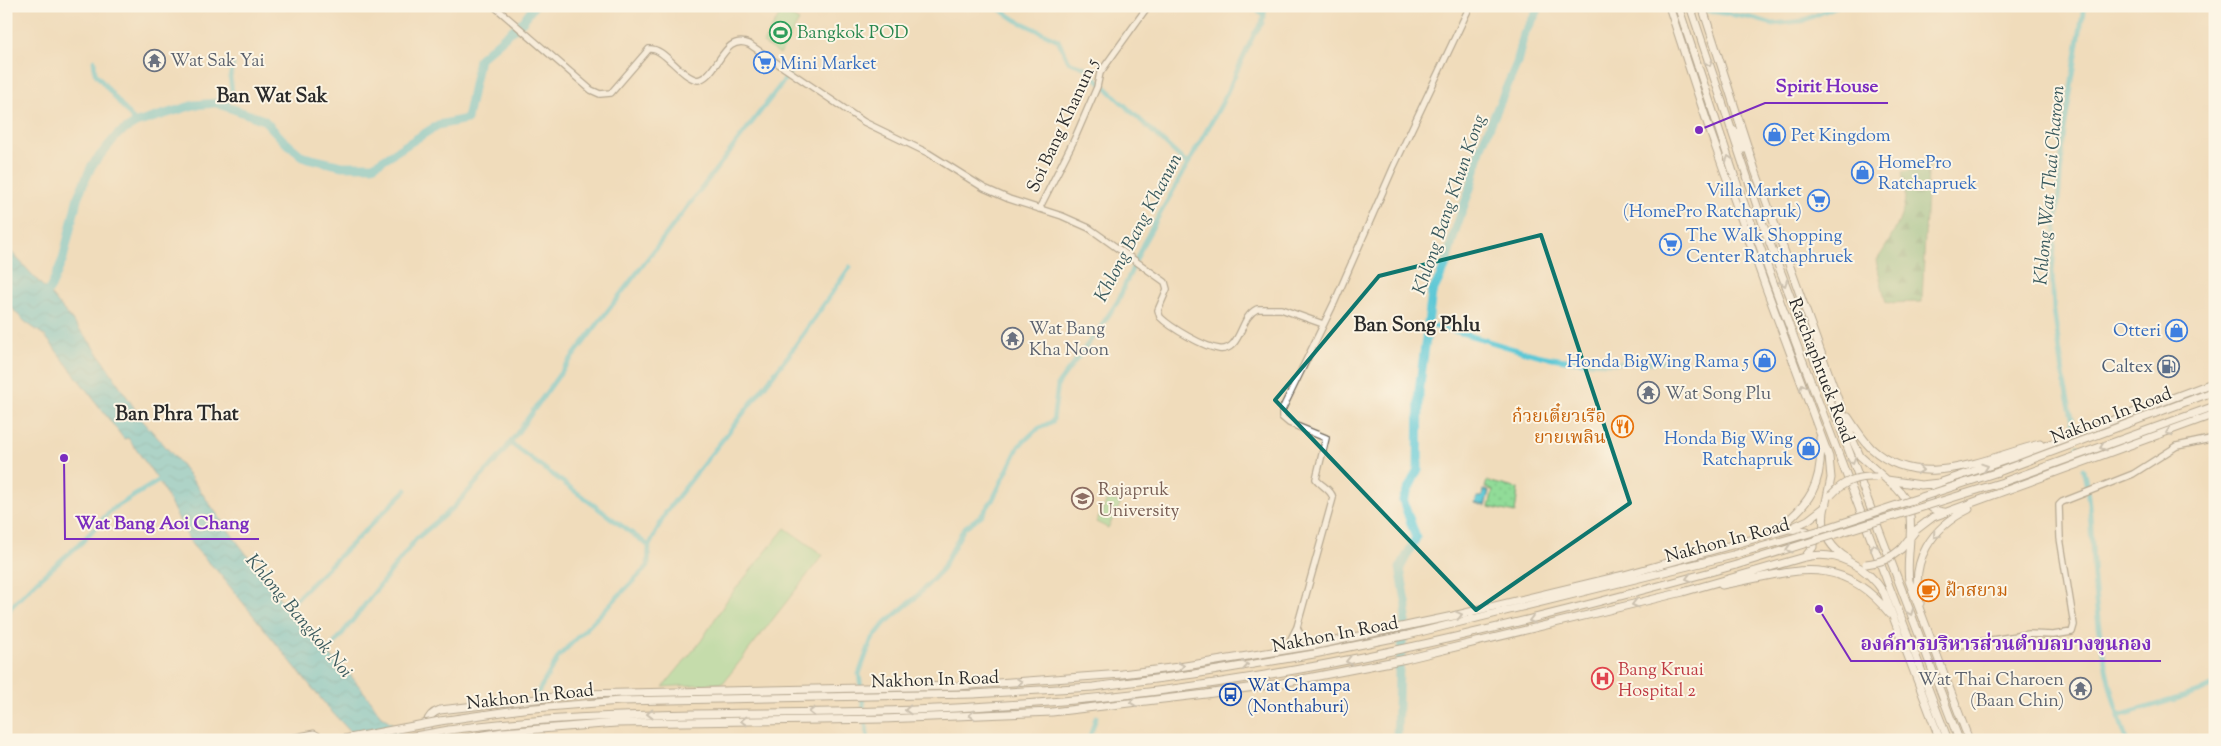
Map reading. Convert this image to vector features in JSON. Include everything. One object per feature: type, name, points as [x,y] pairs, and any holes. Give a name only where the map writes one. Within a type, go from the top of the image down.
[{"type":"main road","points":[[1669,6],[1741,217],[1831,466],[1823,520],[1829,542],[1878,584],[1894,619],[1940,740]]},
{"type":"main road","name":"Ratchaphruek Road","points":[[1678,6],[1736,181],[1781,304],[1948,740]]},
{"type":"main road","name":"Ratchaphruek Road","points":[[1690,6],[1730,129],[1809,351],[1959,740]]},
{"type":"main road","points":[[1702,6],[1755,170],[1800,298],[1860,456],[1904,495],[1909,506],[1912,517],[1907,563],[1909,581],[1969,739]]},
{"type":"main road","points":[[1730,129],[1738,135],[1751,166],[1755,170]]},
{"type":"main road","points":[[1736,181],[1741,217]]},
{"type":"main road","name":"Nakhon In Road","points":[[1887,480],[1921,485],[1939,483],[2215,382]]},
{"type":"main road","name":"Nakhon In Road","points":[[434,740],[428,732],[427,721],[432,713],[440,710],[580,694],[736,690],[972,694],[1093,687],[1277,660],[1397,638],[1576,596],[1824,529],[1998,472],[2201,397],[2215,390]]},
{"type":"main road","name":"Nakhon In Road","points":[[453,740],[503,732],[616,723],[863,719],[872,715],[1018,704],[1198,686],[1309,668],[1408,649],[1579,609],[1736,565],[2003,482],[2215,406]]},
{"type":"main road","points":[[1843,411],[1863,440],[1877,453],[1899,466],[1921,471],[1951,470],[2070,436]]},
{"type":"main road","name":"Nakhon In Road","points":[[1909,539],[1924,523],[1947,513],[2201,420],[2215,412]]},
{"type":"main road","points":[[1768,536],[1797,512],[1814,490],[1822,456],[1820,433]]},
{"type":"main road","points":[[1825,507],[1831,495],[1841,485],[1853,478],[1876,477],[1887,480]]},
{"type":"main road","points":[[1939,483],[1929,496],[1928,501],[1930,506],[1936,511],[1947,513]]},
{"type":"main road","points":[[1922,617],[1916,586],[1917,573],[1924,553],[1934,536],[1946,523],[1989,498]]},
{"type":"main road","name":"Nakhon In Road","points":[[867,693],[1122,674],[1316,645],[1400,628],[1624,575],[1768,536],[1808,520],[1825,507]]},
{"type":"main road","points":[[1789,529],[1807,531],[1813,539],[1814,547],[1805,557]]},
{"type":"main road","points":[[1853,562],[1866,564],[1880,563],[1892,557],[1909,539]]},
{"type":"main road","name":"Nakhon In Road","points":[[392,740],[449,730],[560,718],[673,714],[861,712],[872,715],[1052,712],[1199,695],[1282,683],[1406,659],[1683,592],[1805,557],[1820,555],[1853,562]]},
{"type":"main road","points":[[1683,592],[1790,571],[1826,571],[1842,576],[1867,590],[1894,619]]},
{"type":"main road","points":[[1576,596],[1624,575]]},
{"type":"main road","points":[[1093,687],[1117,678],[1122,674]]},
{"type":"main road","name":"Nakhon In Road","points":[[339,740],[440,721],[523,709],[620,702],[857,693]]},
{"type":"main road","points":[[1131,693],[1199,695]]},
{"type":"main road","points":[[523,709],[535,704],[574,698],[580,694]]},
{"type":"main road","points":[[503,732],[560,718]]},
{"type":"main road","points":[[286,740],[314,734],[324,740]]},
{"type":"street","points":[[494,6],[591,90],[604,95],[611,93],[647,50],[654,49],[688,77],[698,80],[707,76],[731,45],[744,42],[764,53],[864,122],[928,153],[984,188],[1062,216],[1089,228],[1167,285],[1158,310],[1160,317],[1181,331],[1216,348],[1224,350],[1232,346],[1250,314],[1257,309],[1282,309],[1324,324]]},
{"type":"street","name":"Soi Bang Khanun 5","points":[[1039,209],[1067,155],[1098,85],[1099,76],[1148,6]]},
{"type":"street","points":[[1281,651],[1290,641],[1297,627],[1333,498],[1330,492],[1321,486],[1316,479],[1326,438],[1289,423],[1282,418],[1282,410],[1324,324],[1394,166],[1470,6]]},
{"type":"street","points":[[1935,649],[2029,634],[2053,635],[2072,632],[2074,626],[2060,538],[2058,509],[2062,502],[2132,474],[2177,446],[2215,438]]},
{"type":"street","points":[[1297,627],[1302,639],[1316,645]]},
{"type":"highlighted area","points":[[1541,235],[1630,503],[1476,610],[1275,400],[1379,276]]},
{"type":"green space","name":"Bangkok POD","points":[[782,11],[799,21],[780,54],[763,43]]},
{"type":"green space","points":[[1931,165],[1928,171],[1922,302],[1886,303],[1876,261],[1890,239],[1902,212],[1905,196],[1902,172]]},
{"type":"green space","points":[[1487,481],[1518,489],[1515,513],[1489,507],[1493,490],[1485,488]]},
{"type":"green space","points":[[1109,497],[1121,503],[1108,528],[1096,522]]},
{"type":"green space","points":[[785,528],[823,555],[723,683],[663,687],[701,641],[729,597]]},
{"type":"water","points":[[6,246],[52,296],[94,347],[143,421],[181,464],[282,601],[321,647],[348,672],[380,715],[393,724],[407,740],[358,740],[330,710],[218,572],[192,545],[160,483],[128,438],[124,439],[45,336],[24,321],[6,302]]},
{"type":"water","points":[[1483,490],[1489,491],[1485,506],[1475,503],[1477,497],[1482,497]]},
{"type":"waterway","points":[[42,300],[51,287],[63,259],[78,196],[92,165],[118,134],[136,123],[194,105],[216,103],[264,120],[303,157],[342,166],[373,166],[438,125],[467,119],[479,59],[523,21],[534,6]]},
{"type":"waterway","points":[[995,6],[1016,20],[1058,40],[1069,62],[1084,67],[1187,164]]},
{"type":"waterway","points":[[1255,6],[1264,17]]},
{"type":"waterway","name":"Khlong Bang Khanun","points":[[868,740],[859,674],[871,641],[885,623],[915,598],[941,571],[964,528],[982,515],[993,499],[1019,446],[1036,430],[1053,421],[1058,384],[1118,301],[1143,244],[1221,105],[1254,34],[1262,23],[1266,6]]},
{"type":"waterway","name":"Khlong Bang Khun Kong","points":[[1397,740],[1399,669],[1407,607],[1400,568],[1416,538],[1403,500],[1418,469],[1419,391],[1432,293],[1445,267],[1471,186],[1481,147],[1517,63],[1524,34],[1539,6]]},
{"type":"waterway","points":[[1680,6],[1752,18],[1773,24],[1802,21],[1837,6]]},
{"type":"waterway","name":"Khlong Wat Thai Charoen","points":[[2074,426],[2065,387],[2054,311],[2052,272],[2064,131],[2084,6]]},
{"type":"waterway","points":[[94,60],[95,73],[136,123]]},
{"type":"waterway","points":[[226,106],[232,91],[230,77],[233,65]]},
{"type":"waterway","name":"Khlong Bangkok Noi","points":[[324,657],[416,539],[454,507],[502,454],[564,368],[789,74]]},
{"type":"waterway","points":[[538,692],[559,656],[648,566],[649,546],[666,512],[788,356],[850,267]]},
{"type":"waterway","points":[[1427,325],[1531,354],[1563,360],[1615,363],[1684,361]]},
{"type":"waterway","points":[[510,443],[649,546]]},
{"type":"waterway","name":"Khlong Wat Thai Charoen","points":[[2083,469],[2090,510],[2096,599],[2104,661],[2114,701],[2127,740]]},
{"type":"waterway","points":[[6,616],[11,607],[37,581],[82,542],[111,510],[163,478]]},
{"type":"waterway","name":"Khlong Bangkok Noi","points":[[284,611],[406,490]]},
{"type":"waterway","points":[[2118,716],[2199,692],[2215,684]]},
{"type":"waterway","points":[[1089,740],[1096,717]]},
{"type":"place","name":"Bangkok POD","points":[[781,32]]},
{"type":"place","name":"Wat Sak Yai","points":[[154,60]]},
{"type":"place","name":"Mini Market","points":[[764,63]]},
{"type":"place","name":"Spirit House","points":[[1699,130]]},
{"type":"place","name":"Pet Kingdom","points":[[1775,135]]},
{"type":"place","name":"HomePro Ratchapruek","points":[[1862,172]]},
{"type":"place","name":"Villa Market (HomePro Ratchapruk)","points":[[1818,200]]},
{"type":"place","name":"The Walk Shopping Center Ratchaphruek","points":[[1670,245]]},
{"type":"place","name":"Otteri","points":[[2177,330]]},
{"type":"place","name":"Wat Bang Kha Noon","points":[[1013,338]]},
{"type":"place","name":"Honda BigWing Rama 5","points":[[1765,361]]},
{"type":"place","name":"Caltex","points":[[2169,366]]},
{"type":"place","name":"Wat Song Plu","points":[[1649,393]]},
{"type":"place","name":"ก๋วยเตี๋ยวเรือ ยายเพลิน","points":[[1622,426]]},
{"type":"place","name":"Honda Big Wing Ratchapruk","points":[[1809,448]]},
{"type":"place","name":"Wat Bang Aoi Chang","points":[[64,458]]},
{"type":"place","name":"Rajapruk University","points":[[1082,499]]},
{"type":"place","name":"ฝ้าสยาม","points":[[1929,590]]},
{"type":"place","name":"องค์การบริหารส่วนตำบลบางขุนกอง","points":[[1819,609]]},
{"type":"place","name":"Bang Kruai Hospital 2","points":[[1602,679]]},
{"type":"place","name":"Wat Thai Charoen (Baan Chin)","points":[[2080,689]]},
{"type":"place","name":"Wat Champa (Nonthaburi)","points":[[1231,695]]},
{"type":"district","name":"Ban Wat Sak","points":[[272,95]]},
{"type":"district","name":"Ban Song Phlu","points":[[1417,324]]},
{"type":"district","name":"Ban Phra That","points":[[177,413]]}]
